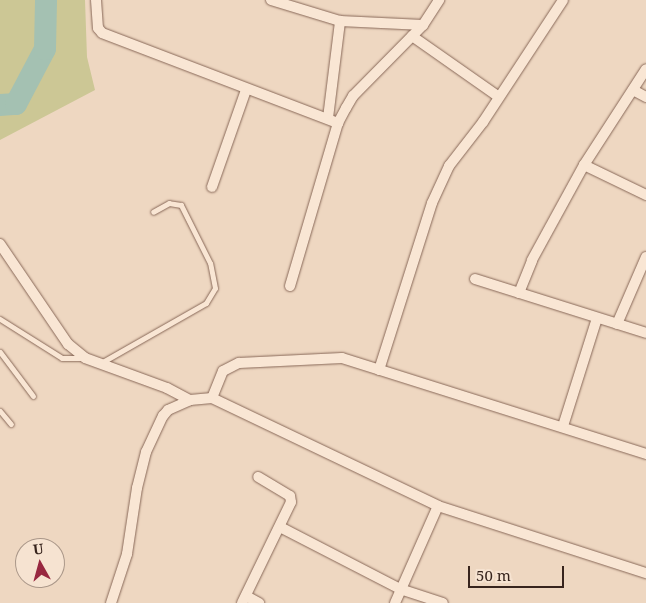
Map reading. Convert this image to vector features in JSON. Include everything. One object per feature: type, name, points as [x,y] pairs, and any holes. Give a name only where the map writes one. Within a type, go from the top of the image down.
[{"type":"street","points":[[96,0],[98,28],[102,33],[246,90],[338,123]]},
{"type":"street","points":[[271,0],[340,21],[423,25]]},
{"type":"street","points":[[290,286],[338,123],[353,96],[423,25],[438,0]]},
{"type":"street","points":[[379,370],[432,203],[449,166],[499,97],[563,0]]},
{"type":"street","points":[[328,118],[340,21]]},
{"type":"street","points":[[412,36],[499,97]]},
{"type":"street","points":[[519,293],[532,260],[584,165],[646,69]]},
{"type":"street","points":[[212,187],[246,90]]},
{"type":"street","points":[[633,90],[646,97]]},
{"type":"street","points":[[584,165],[646,195]]},
{"type":"street","points":[[0,244],[68,344],[85,358],[167,388],[190,400]]},
{"type":"street","points":[[617,324],[646,257]]},
{"type":"street","points":[[476,279],[646,333]]},
{"type":"street","points":[[563,426],[597,318]]},
{"type":"street","points":[[212,398],[223,371],[239,363],[342,358],[563,426],[646,454]]},
{"type":"street","points":[[112,603],[127,554],[137,488],[146,452],[168,410],[190,400],[212,398],[438,506],[646,573]]},
{"type":"street","points":[[258,477],[290,496],[280,527],[244,600],[259,603]]},
{"type":"street","points":[[395,603],[400,588],[438,506]]},
{"type":"street","points":[[280,527],[400,588],[443,603]]},
{"type":"lane","points":[[99,364],[206,304],[215,288],[210,263],[181,205],[169,203],[153,212]]},
{"type":"lane","points":[[0,319],[62,358],[85,358]]},
{"type":"lane","points":[[0,352],[33,396]]},
{"type":"lane","points":[[0,411],[11,424]]},
{"type":"shaded area","points":[[0,0],[85,0],[87,57],[95,90],[0,140]]},
{"type":"waterway","points":[[0,105],[16,104],[45,49],[46,0]]}]
